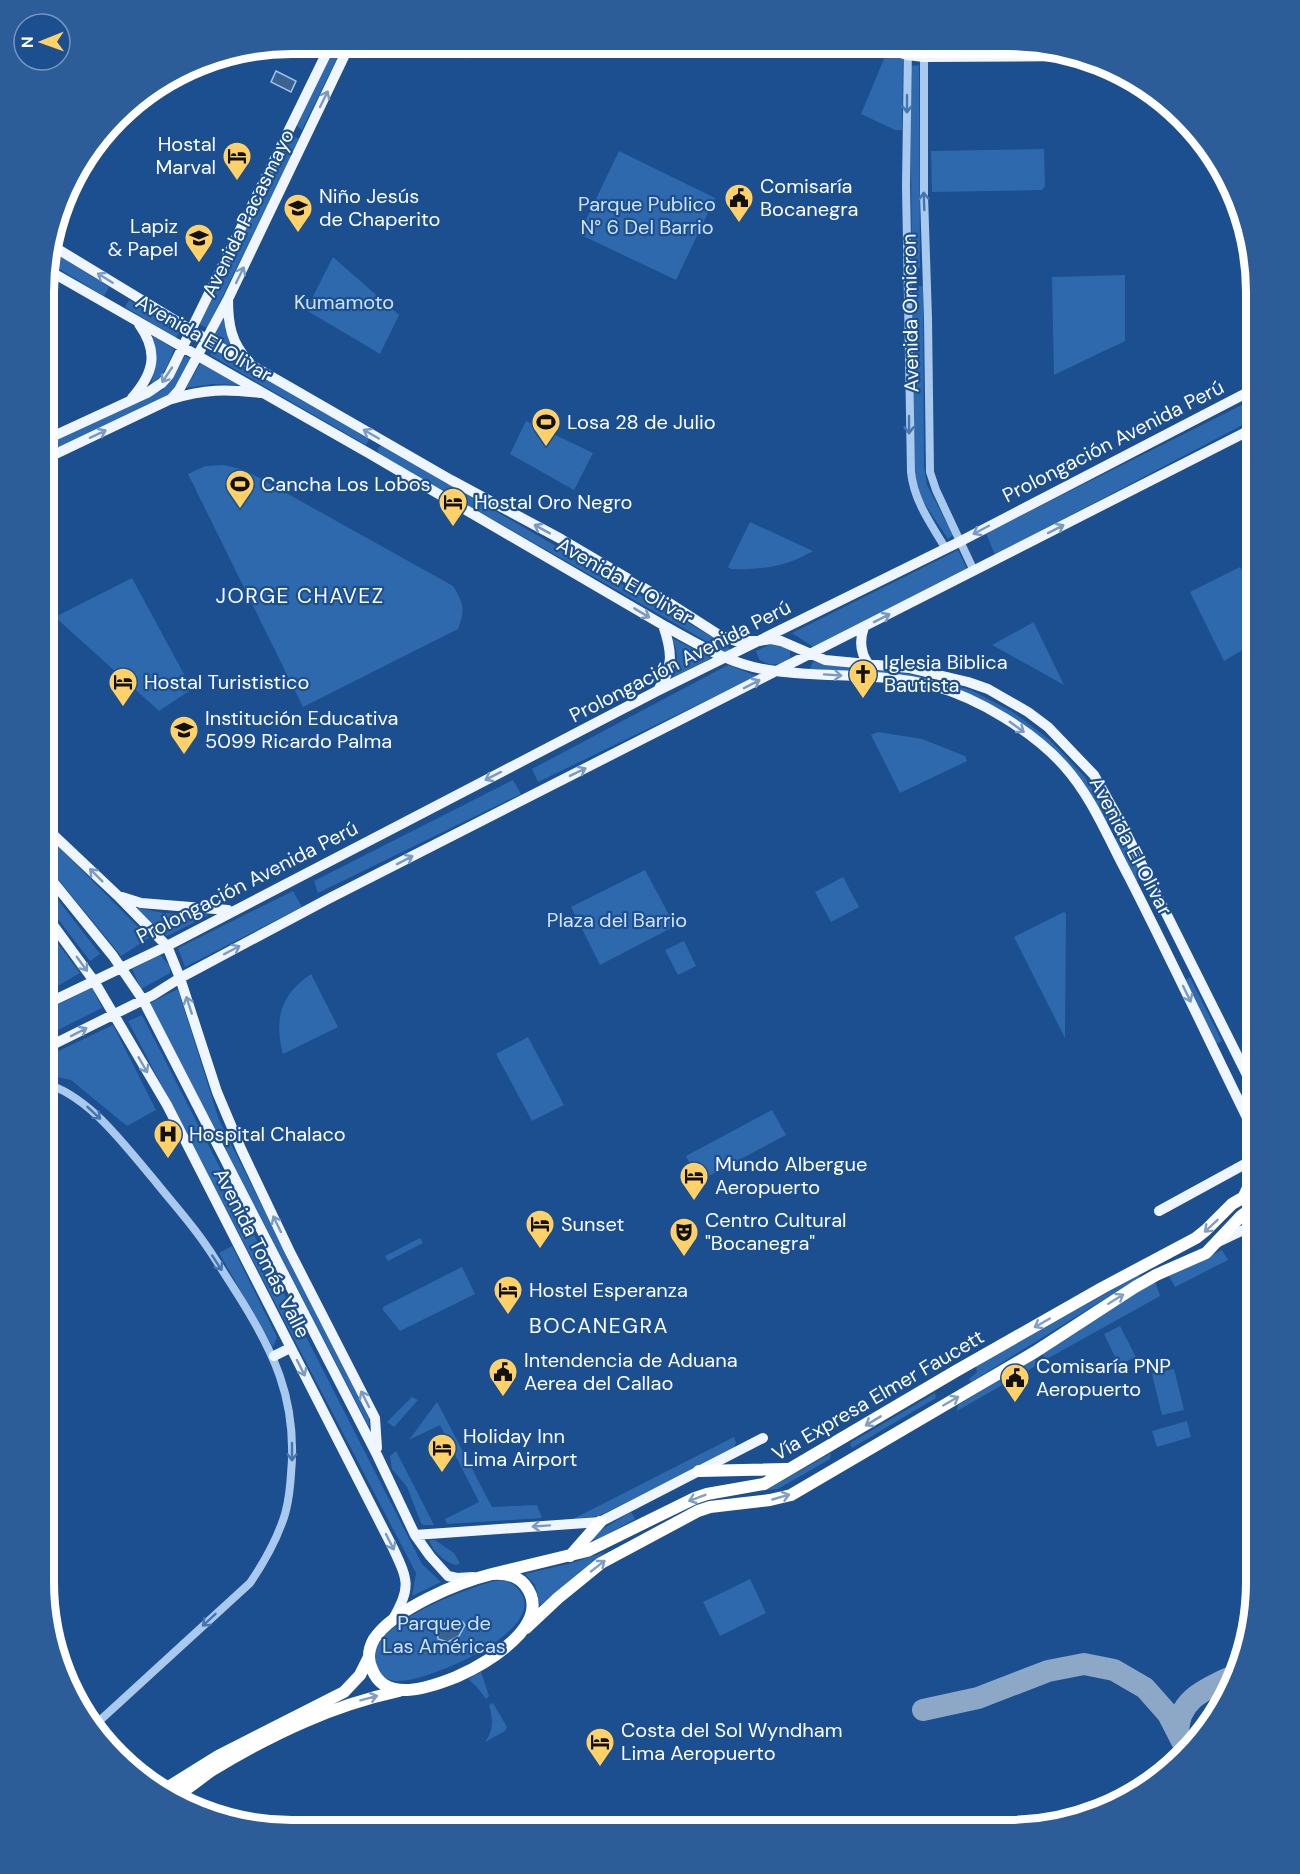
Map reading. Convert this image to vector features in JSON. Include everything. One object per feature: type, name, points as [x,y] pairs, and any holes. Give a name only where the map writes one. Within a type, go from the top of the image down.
[{"type":"highway","points":[[1244,1197],[1246,1193]]},
{"type":"highway","name":"Vía Expresa Elmer Faucett","points":[[170,1786],[218,1756],[344,1692],[360,1675],[374,1640],[392,1622],[420,1603],[487,1575],[570,1556],[603,1544],[695,1498],[764,1484],[1102,1288],[1196,1238],[1232,1204],[1244,1197]]},
{"type":"highway","name":"Vía Expresa Elmer Faucett","points":[[181,1792],[215,1768],[310,1718],[345,1705],[433,1685],[470,1671],[489,1659],[558,1598],[609,1558],[703,1509],[790,1495],[1035,1352],[1135,1287],[1206,1253],[1246,1212]]},
{"type":"highway","points":[[699,1471],[792,1468]]},
{"type":"highway","points":[[570,1556],[600,1522]]},
{"type":"highway","points":[[487,1575],[511,1575],[526,1586],[532,1598],[533,1610],[526,1628]]},
{"type":"highway","points":[[369,1657],[370,1665],[378,1680],[400,1691]]},
{"type":"main road","name":"Avenida Pacasmayo","points":[[54,436],[126,403],[162,382],[169,375],[326,54]]},
{"type":"main road","name":"Avenida Pacasmayo","points":[[54,455],[171,399],[185,381],[229,297],[345,54]]},
{"type":"main road","name":"Avenida El Olivar","points":[[58,249],[206,339],[451,480],[570,545],[719,635],[736,641],[771,639],[832,662],[909,668],[968,682],[1007,699],[1048,727],[1094,775],[1246,1072]]},
{"type":"main road","name":"Avenida El Olivar","points":[[55,274],[724,658],[769,670],[878,678],[933,686],[966,697],[1001,715],[1042,746],[1063,765],[1084,790],[1246,1116]]},
{"type":"main road","points":[[229,297],[228,321],[231,336],[245,357],[256,368]]},
{"type":"main road","points":[[126,403],[148,376],[152,356],[147,335],[135,319]]},
{"type":"main road","points":[[171,399],[204,390],[219,389],[264,394]]},
{"type":"main road","name":"Prolongación Avenida Perú","points":[[54,1000],[167,946],[232,910],[657,692],[946,549],[1246,393]]},
{"type":"main road","points":[[54,1045],[143,1000],[328,899],[769,670],[812,655],[1246,432]]},
{"type":"main road","points":[[657,692],[668,676],[670,662],[670,649],[663,625]]},
{"type":"main road","points":[[864,627],[860,643],[864,658],[869,665]]},
{"type":"main road","points":[[759,641],[753,648],[752,658],[769,670]]},
{"type":"main road","name":"Avenida Tomás Valle","points":[[54,836],[167,946],[180,978],[217,1092],[241,1149],[375,1418],[377,1455]]},
{"type":"main road","name":"Avenida Tomás Valle","points":[[54,883],[121,967],[143,1000],[416,1535],[430,1556],[448,1576],[457,1578],[487,1575]]},
{"type":"main road","points":[[1137,893],[1151,885]]},
{"type":"main road","points":[[117,895],[141,903],[208,910],[232,910]]},
{"type":"main road","points":[[1156,933],[1171,924]]},
{"type":"main road","name":"Avenida Tomás Valle","points":[[54,926],[94,981],[167,1105],[405,1573],[407,1586],[404,1600],[392,1622]]},
{"type":"main road","points":[[1175,970],[1190,962]]},
{"type":"main road","points":[[1216,1056],[1233,1047]]},
{"type":"main road","points":[[1159,1211],[1246,1163]]},
{"type":"main road","points":[[1218,1242],[1246,1229]]},
{"type":"main road","points":[[274,1356],[290,1348]]},
{"type":"main road","points":[[416,1535],[600,1522],[763,1438]]},
{"type":"street","name":"Avenida Omicron","points":[[908,54],[906,186],[912,487],[917,501],[946,549]]},
{"type":"street","name":"Avenida Omicron","points":[[924,54],[928,454],[930,472],[936,490],[975,571]]},
{"type":"street","name":"Avenida Tomás Valle","points":[[54,1086],[93,1111],[148,1173],[203,1241],[253,1318],[274,1356],[285,1388],[292,1428],[290,1491],[283,1521],[268,1556],[250,1583],[99,1721]]},
{"type":"green space","points":[[330,54],[339,54],[302,130],[296,125]]},
{"type":"green space","points":[[456,54],[469,54],[467,59]]},
{"type":"green space","points":[[886,54],[903,59],[902,130],[895,130],[861,114]]},
{"type":"green space","points":[[919,65],[920,268],[912,269],[910,66]]},
{"type":"green space","points":[[292,136],[300,139],[207,328],[199,324]]},
{"type":"green space","points":[[1044,149],[1045,186],[1042,190],[932,192],[931,151]]},
{"type":"green space","name":"Parque Publico N° 6 Del Barrio","points":[[619,151],[715,198],[676,280],[579,234]]},
{"type":"green space","points":[[57,254],[109,287],[104,296],[56,267]]},
{"type":"green space","name":"Kumamoto","points":[[333,257],[399,315],[380,354],[306,310]]},
{"type":"green space","points":[[1125,275],[1125,341],[1054,375],[1052,277]]},
{"type":"green space","points":[[911,286],[923,286],[924,466],[927,485],[953,535],[948,539],[921,498],[915,477]]},
{"type":"green space","points":[[129,300],[180,331],[176,338],[125,307]]},
{"type":"green space","points":[[224,314],[225,330],[234,351],[211,338]]},
{"type":"green space","points":[[153,336],[174,349],[166,369],[151,385],[156,361]]},
{"type":"green space","points":[[213,349],[370,438],[366,445],[210,355]]},
{"type":"green space","points":[[185,356],[192,359],[173,392],[165,399],[54,450],[54,441],[163,390]]},
{"type":"green space","points":[[201,362],[240,385],[212,384],[186,388]]},
{"type":"green space","points":[[1246,403],[1246,423],[995,555],[986,533]]},
{"type":"green space","points":[[526,421],[593,453],[574,490],[510,454]]},
{"type":"green space","points":[[380,446],[728,646],[730,650],[725,652],[382,456],[378,452]]},
{"type":"green space","points":[[224,465],[245,470],[453,586],[462,606],[462,617],[458,629],[303,707],[188,474],[205,466]]},
{"type":"green space","points":[[750,522],[813,551],[793,561],[773,566],[731,569],[728,567]]},
{"type":"green space","points":[[958,550],[967,569],[815,648],[792,633]]},
{"type":"green space","points":[[1240,567],[1246,578],[1246,648],[1224,661],[1190,592]]},
{"type":"green space","points":[[132,578],[192,689],[159,711],[55,617]]},
{"type":"green space","points":[[1034,623],[1064,685],[992,645]]},
{"type":"green space","points":[[672,638],[711,658],[673,677],[677,657]]},
{"type":"green space","points":[[771,644],[783,644],[790,649],[790,658],[774,665],[759,659],[756,651]]},
{"type":"green space","points":[[813,662],[910,674],[971,690],[1013,712],[1050,740],[1085,777],[1113,821],[1104,823],[1052,750],[969,695],[809,670]]},
{"type":"green space","points":[[728,665],[757,676],[538,782],[532,769]]},
{"type":"green space","points":[[878,732],[922,739],[965,756],[967,761],[900,793],[871,735]]},
{"type":"green space","points":[[513,780],[521,794],[318,893],[314,881]]},
{"type":"green space","points":[[1122,835],[1142,878],[1134,882],[1113,840]]},
{"type":"green space","points":[[54,842],[149,938],[121,956],[54,874]]},
{"type":"green space","name":"Plaza del Barrio","points":[[645,870],[675,926],[600,965],[571,907]]},
{"type":"green space","points":[[843,877],[859,907],[831,922],[815,892]]},
{"type":"green space","points":[[293,891],[302,907],[185,967],[178,948]]},
{"type":"green space","points":[[54,895],[100,954],[90,961],[54,914]]},
{"type":"green space","points":[[133,907],[163,913],[209,915],[167,936]]},
{"type":"green space","points":[[1066,913],[1065,1038],[1014,937]]},
{"type":"green space","points":[[54,938],[80,973],[54,988]]},
{"type":"green space","points":[[684,941],[696,966],[678,975],[665,950]]},
{"type":"green space","points":[[160,955],[170,966],[170,973],[141,989],[132,969]]},
{"type":"green space","points":[[311,974],[338,1027],[283,1054],[279,1030],[282,1009],[292,990]]},
{"type":"green space","points":[[1190,977],[1222,1041],[1216,1044],[1184,981]]},
{"type":"green space","points":[[92,987],[102,1008],[54,1032],[54,1007]]},
{"type":"green space","points":[[178,989],[219,1120],[369,1418],[369,1427],[150,1003]]},
{"type":"green space","points":[[142,1015],[422,1564],[441,1582],[412,1596],[416,1573],[128,1021]]},
{"type":"green space","points":[[113,1025],[156,1110],[127,1126],[71,1080],[54,1076],[54,1053]]},
{"type":"green space","points":[[528,1037],[564,1105],[532,1121],[496,1054]]},
{"type":"green space","points":[[1246,1092],[1246,1108],[1239,1095]]},
{"type":"green space","points":[[772,1110],[786,1135],[699,1181],[686,1156]]},
{"type":"green space","points":[[420,1238],[423,1243],[388,1261],[385,1256]]},
{"type":"green space","points":[[232,1246],[277,1337],[273,1347],[219,1253]]},
{"type":"green space","points":[[1222,1250],[1228,1260],[1175,1287],[1169,1276]]},
{"type":"green space","points":[[462,1267],[475,1294],[400,1331],[383,1310],[383,1307]]},
{"type":"green space","points":[[1139,1275],[1140,1277],[971,1382],[969,1379],[977,1372],[976,1366]]},
{"type":"green space","points":[[1155,1281],[1160,1296],[1045,1360],[1042,1354]]},
{"type":"green space","points":[[1120,1326],[1136,1357],[1119,1365],[1104,1334]]},
{"type":"green space","points":[[1034,1359],[1039,1364],[957,1411],[958,1405]]},
{"type":"green space","points":[[1174,1369],[1184,1410],[1162,1415],[1152,1374]]},
{"type":"green space","points":[[935,1393],[936,1398],[852,1448],[850,1443]]},
{"type":"green space","points":[[412,1397],[418,1400],[394,1427],[387,1422]]},
{"type":"green space","points":[[437,1402],[492,1507],[537,1505],[542,1518],[447,1524],[445,1519],[479,1502],[440,1425],[409,1440]]},
{"type":"green space","points":[[1187,1421],[1191,1437],[1157,1447],[1152,1431]]},
{"type":"green space","points":[[734,1437],[736,1443],[733,1449],[599,1516],[573,1519]]},
{"type":"green space","points":[[396,1451],[434,1525],[421,1523],[407,1487],[392,1469],[390,1456]]},
{"type":"green space","points":[[831,1453],[830,1459],[778,1489],[766,1490]]},
{"type":"green space","points":[[631,1512],[635,1519],[588,1542],[599,1531]]},
{"type":"green space","points":[[429,1540],[435,1540],[454,1553],[460,1563],[457,1565],[445,1560],[433,1548]]},
{"type":"green space","points":[[605,1552],[540,1605],[535,1585],[525,1574],[572,1563]]},
{"type":"green space","points":[[750,1579],[766,1613],[720,1636],[703,1602]]},
{"type":"green space","name":"Parque de Las Américas","points":[[495,1581],[505,1581],[514,1585],[519,1590],[525,1605],[518,1621],[503,1637],[457,1664],[432,1674],[411,1680],[396,1681],[380,1673],[374,1658],[380,1642],[394,1627],[438,1602]]},
{"type":"green space","points":[[481,1672],[489,1696],[486,1699],[468,1679]]},
{"type":"green space","points":[[493,1703],[507,1727],[505,1731],[485,1742],[492,1724],[489,1705]]},
{"type":"shaded area","points":[[276,71],[296,81],[291,92],[271,82]]},
{"type":"shaded area","points":[[458,1619],[465,1625],[459,1636],[448,1642],[438,1639],[437,1631],[441,1626]]},
{"type":"taxiway","points":[[923,1710],[978,1698],[1048,1671],[1084,1664],[1114,1670],[1145,1688],[1168,1714],[1183,1743]]},
{"type":"taxiway","points":[[1178,1733],[1179,1721],[1189,1702],[1206,1689],[1224,1680]]},
{"type":"place","name":"Hostal Marval","points":[[237,182]]},
{"type":"place","name":"Comisaría Bocanegra","points":[[739,224]]},
{"type":"place","name":"Niño Jesús de Chaperito","points":[[298,234]]},
{"type":"place","name":"Lapiz & Papel","points":[[199,264]]},
{"type":"place","name":"Losa 28 de Julio","points":[[546,448]]},
{"type":"place","name":"Cancha Los Lobos","points":[[240,510]]},
{"type":"place","name":"Hostal Oro Negro","points":[[453,528]]},
{"type":"place","name":"Iglesia Biblica Bautista","points":[[863,700]]},
{"type":"place","name":"Hostal Turististico","points":[[123,708]]},
{"type":"place","name":"Institución Educativa 5099 Ricardo Palma","points":[[184,756]]},
{"type":"place","name":"Hospital Chalaco","points":[[168,1160]]},
{"type":"place","name":"Mundo Albergue Aeropuerto","points":[[694,1202]]},
{"type":"place","name":"Sunset","points":[[540,1250]]},
{"type":"place","name":"Centro Cultural \"Bocanegra\"","points":[[684,1258]]},
{"type":"place","name":"Hostel Esperanza","points":[[508,1316]]},
{"type":"place","name":"Intendencia de Aduana Aerea del Callao","points":[[503,1398]]},
{"type":"place","name":"Comisaría PNP Aeropuerto","points":[[1015,1404]]},
{"type":"place","name":"Holiday Inn Lima Airport","points":[[442,1474]]},
{"type":"place","name":"Costa del Sol Wyndham Lima Aeropuerto","points":[[600,1768]]},
{"type":"district","name":"JORGE CHAVEZ","points":[[300,596]]},
{"type":"district","name":"BOCANEGRA","points":[[599,1326]]}]
